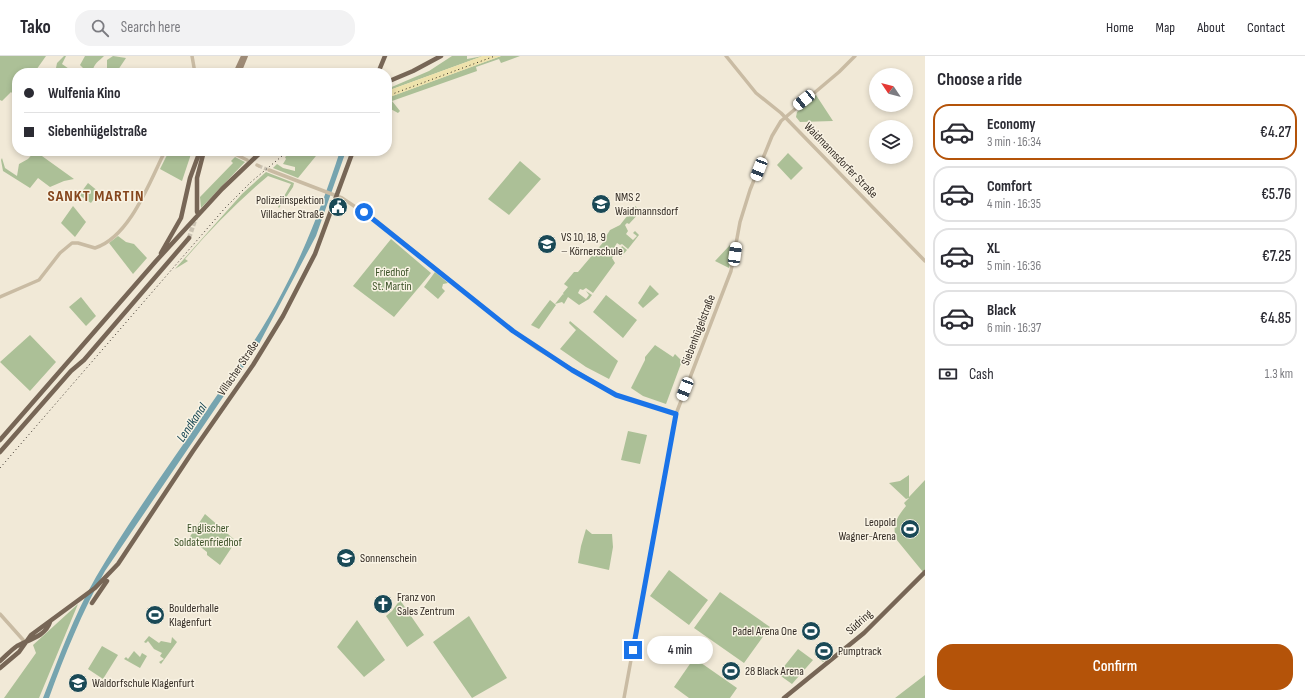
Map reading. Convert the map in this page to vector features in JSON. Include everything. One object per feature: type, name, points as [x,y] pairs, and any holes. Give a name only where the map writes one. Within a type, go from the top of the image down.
[{"type":"main road","points":[[237,68],[243,56]]},
{"type":"main road","points":[[241,68],[246,56]]},
{"type":"main road","points":[[380,68],[385,56]]},
{"type":"main road","points":[[392,80],[413,71],[441,56]]},
{"type":"main road","points":[[156,261],[180,218],[190,178],[198,156]]},
{"type":"main road","points":[[0,440],[156,261],[244,166],[256,156]]},
{"type":"main road","name":"Villacher Straße","points":[[0,661],[16,647],[34,639],[49,625],[50,622],[95,588],[112,573],[253,365],[284,316],[315,254],[351,156]]},
{"type":"main road","points":[[197,212],[197,187],[202,158]]},
{"type":"main road","points":[[0,452],[70,370],[84,360],[189,238]]},
{"type":"main road","name":"Südring","points":[[784,698],[864,633],[925,572]]},
{"type":"main road","points":[[95,588],[92,603],[112,573]]},
{"type":"main road","name":"Villacher Straße","points":[[0,668],[19,652],[25,642]]},
{"type":"street","points":[[192,56],[194,68]]},
{"type":"street","name":"Waidmannsdorfer Straße","points":[[726,56],[756,93],[785,117],[925,261]]},
{"type":"street","name":"Siebenhügelstraße","points":[[624,698],[676,414],[731,271],[741,219],[750,190],[772,136],[785,117],[839,72],[855,56]]},
{"type":"street","points":[[0,297],[39,280],[60,253],[72,243],[78,242],[92,248],[99,247],[108,241],[130,220],[162,156]]},
{"type":"street","points":[[238,156],[246,160]]},
{"type":"street","points":[[269,170],[336,195],[378,222],[513,331],[587,380],[616,395],[676,414]]},
{"type":"street","points":[[0,614],[25,642]]},
{"type":"green space","points":[[0,56],[46,56],[38,68],[12,68],[12,93],[11,92],[2,101],[0,100]]},
{"type":"green space","points":[[64,56],[66,56],[62,64],[68,68],[56,68],[57,63]]},
{"type":"green space","points":[[85,56],[104,56],[94,68],[83,68],[80,65]]},
{"type":"green space","points":[[113,56],[126,58],[119,68],[107,68],[107,60]]},
{"type":"green space","points":[[452,56],[467,56],[467,59],[483,56],[392,89],[392,87],[429,71]]},
{"type":"green space","points":[[501,56],[520,56],[501,63],[499,59],[476,67],[477,71],[392,101],[392,96]]},
{"type":"green space","points":[[816,95],[833,121],[800,122],[796,117],[797,112]]},
{"type":"green space","points":[[392,101],[400,111],[398,113],[392,110]]},
{"type":"green space","points":[[788,153],[803,168],[791,180],[777,165]]},
{"type":"green space","points":[[31,156],[42,156],[74,179],[64,181],[50,187],[38,178],[30,188],[3,171],[2,158],[5,168],[17,176],[19,164]]},
{"type":"green space","points":[[166,156],[190,156],[182,181],[160,169]]},
{"type":"green space","points":[[316,156],[298,178],[273,168],[277,164],[283,168],[295,171],[295,167],[283,164],[286,159],[285,157]]},
{"type":"green space","points":[[235,157],[245,162],[201,208],[200,197],[233,163],[231,161]]},
{"type":"green space","points":[[520,161],[541,179],[509,215],[488,199]]},
{"type":"green space","points":[[266,172],[294,183],[293,187],[279,208],[278,207],[291,184],[268,176],[235,205],[215,226],[185,259],[188,261],[175,269],[242,194]]},
{"type":"green space","points":[[88,183],[99,192],[91,203],[79,195]]},
{"type":"green space","points":[[73,206],[86,222],[75,237],[61,223]]},
{"type":"green space","points":[[635,206],[641,211],[629,224],[627,223],[625,225],[628,231],[626,234],[633,240],[637,236],[633,233],[635,231],[639,235],[628,249],[622,244],[620,245],[617,243],[614,248],[621,254],[624,251],[621,248],[622,246],[627,250],[621,257],[616,253],[612,258],[615,263],[593,293],[586,288],[583,290],[580,289],[578,293],[586,299],[589,295],[586,291],[592,295],[589,299],[579,305],[568,297],[564,304],[562,302],[555,304],[563,294],[564,295],[563,293],[568,287],[564,284],[574,272],[578,272],[606,239],[605,238],[610,230],[620,225]]},
{"type":"green space","points":[[118,236],[126,242],[134,244],[147,258],[133,274],[109,243]]},
{"type":"green space","name":"Friedhof St. Martin","points":[[391,239],[431,273],[394,317],[353,286]]},
{"type":"green space","points":[[730,245],[734,247],[729,268],[715,261]]},
{"type":"green space","points":[[435,272],[448,283],[443,284],[442,288],[445,291],[438,299],[424,287]]},
{"type":"green space","points":[[650,285],[659,294],[643,308],[638,303]]},
{"type":"green space","points":[[606,295],[637,320],[623,338],[593,312]]},
{"type":"green space","points":[[81,297],[96,316],[86,326],[69,307]]},
{"type":"green space","points":[[550,300],[556,305],[539,329],[531,325]]},
{"type":"green space","points":[[570,321],[618,361],[609,379],[586,367],[560,349],[576,330],[569,323]]},
{"type":"green space","points":[[30,335],[56,362],[30,391],[0,362]]},
{"type":"green space","points":[[655,345],[673,357],[675,354],[682,361],[666,404],[643,396],[631,388],[645,360],[645,357]]},
{"type":"green space","points":[[628,431],[647,435],[640,464],[621,460]]},
{"type":"green space","name":"Leopold Wagner-Arena","points":[[909,475],[909,497],[925,480],[925,569],[923,572],[896,539],[895,534],[896,521],[906,506],[904,503],[909,498],[906,499],[889,483],[900,481]]},
{"type":"green space","name":"Englischer Soldatenfriedhof","points":[[205,514],[236,541],[220,565],[207,555],[207,552],[189,538]]},
{"type":"green space","points":[[586,529],[592,534],[612,534],[613,547],[609,570],[578,563]]},
{"type":"green space","points":[[669,570],[708,600],[689,625],[650,596]]},
{"type":"green space","points":[[720,592],[770,627],[744,663],[694,628]]},
{"type":"green space","points":[[400,600],[424,635],[407,647],[386,616],[392,611]]},
{"type":"green space","points":[[78,604],[39,698],[4,698],[36,653],[33,645]]},
{"type":"green space","points":[[469,616],[507,678],[472,698],[433,642]]},
{"type":"green space","points":[[357,620],[385,660],[364,677],[337,647]]},
{"type":"green space","points":[[149,636],[159,643],[161,641],[171,643],[172,637],[177,642],[161,664],[159,662],[164,659],[160,656],[162,653],[154,649],[148,641],[146,643],[144,642]]},
{"type":"green space","name":"Pumptrack","points":[[822,642],[834,652],[823,662],[814,654]]},
{"type":"green space","points":[[102,646],[118,655],[103,679],[88,669]]},
{"type":"green space","points":[[798,649],[813,660],[792,684],[778,674]]},
{"type":"green space","points":[[134,651],[140,657],[142,653],[147,656],[140,668],[124,659],[126,657],[128,659]]},
{"type":"green space","points":[[694,658],[737,688],[730,698],[689,698],[674,687]]},
{"type":"green space","points":[[925,675],[925,698],[895,698]]},
{"type":"sand","points":[[483,56],[501,56],[392,96],[392,89]]},
{"type":"water","points":[[338,156],[344,156],[316,236],[259,344],[105,571],[74,633],[49,698],[43,698],[74,621],[88,591],[137,511],[266,322],[291,276],[321,206]]},
{"type":"tunnel","points":[[259,166],[269,170]]},
{"type":"tunnel","points":[[189,238],[196,217]]},
{"type":"railway","points":[[392,94],[495,56]]},
{"type":"railway","points":[[0,468],[225,208],[251,182],[282,156]]},
{"type":"place","name":"NMS 2 Waidmannsdorf","points":[[601,204]]},
{"type":"place","name":"Polizeiinspektion Villacher Straße","points":[[338,207]]},
{"type":"place","name":"VS 10, 18, 9 – Körnerschule","points":[[547,244]]},
{"type":"place","name":"Leopold Wagner-Arena","points":[[910,529]]},
{"type":"place","name":"Sonnenschein","points":[[346,558]]},
{"type":"place","name":"Franz von Sales Zentrum","points":[[383,604]]},
{"type":"place","name":"Boulderhalle Klagenfurt","points":[[155,615]]},
{"type":"place","name":"Padel Arena One","points":[[811,631]]},
{"type":"place","name":"Pumptrack","points":[[824,651]]},
{"type":"place","name":"28 Black Arena","points":[[731,671]]},
{"type":"place","name":"Waldorfschule Klagenfurt","points":[[78,683]]},
{"type":"district","name":"SANKT MARTIN","points":[[96,195]]},
{"type":"route","points":[[364,212],[513,331],[538,348],[593,383],[616,395],[676,414],[633,650]]},
{"type":"water label","name":"Lendkanal","points":[[191,422]]}]
